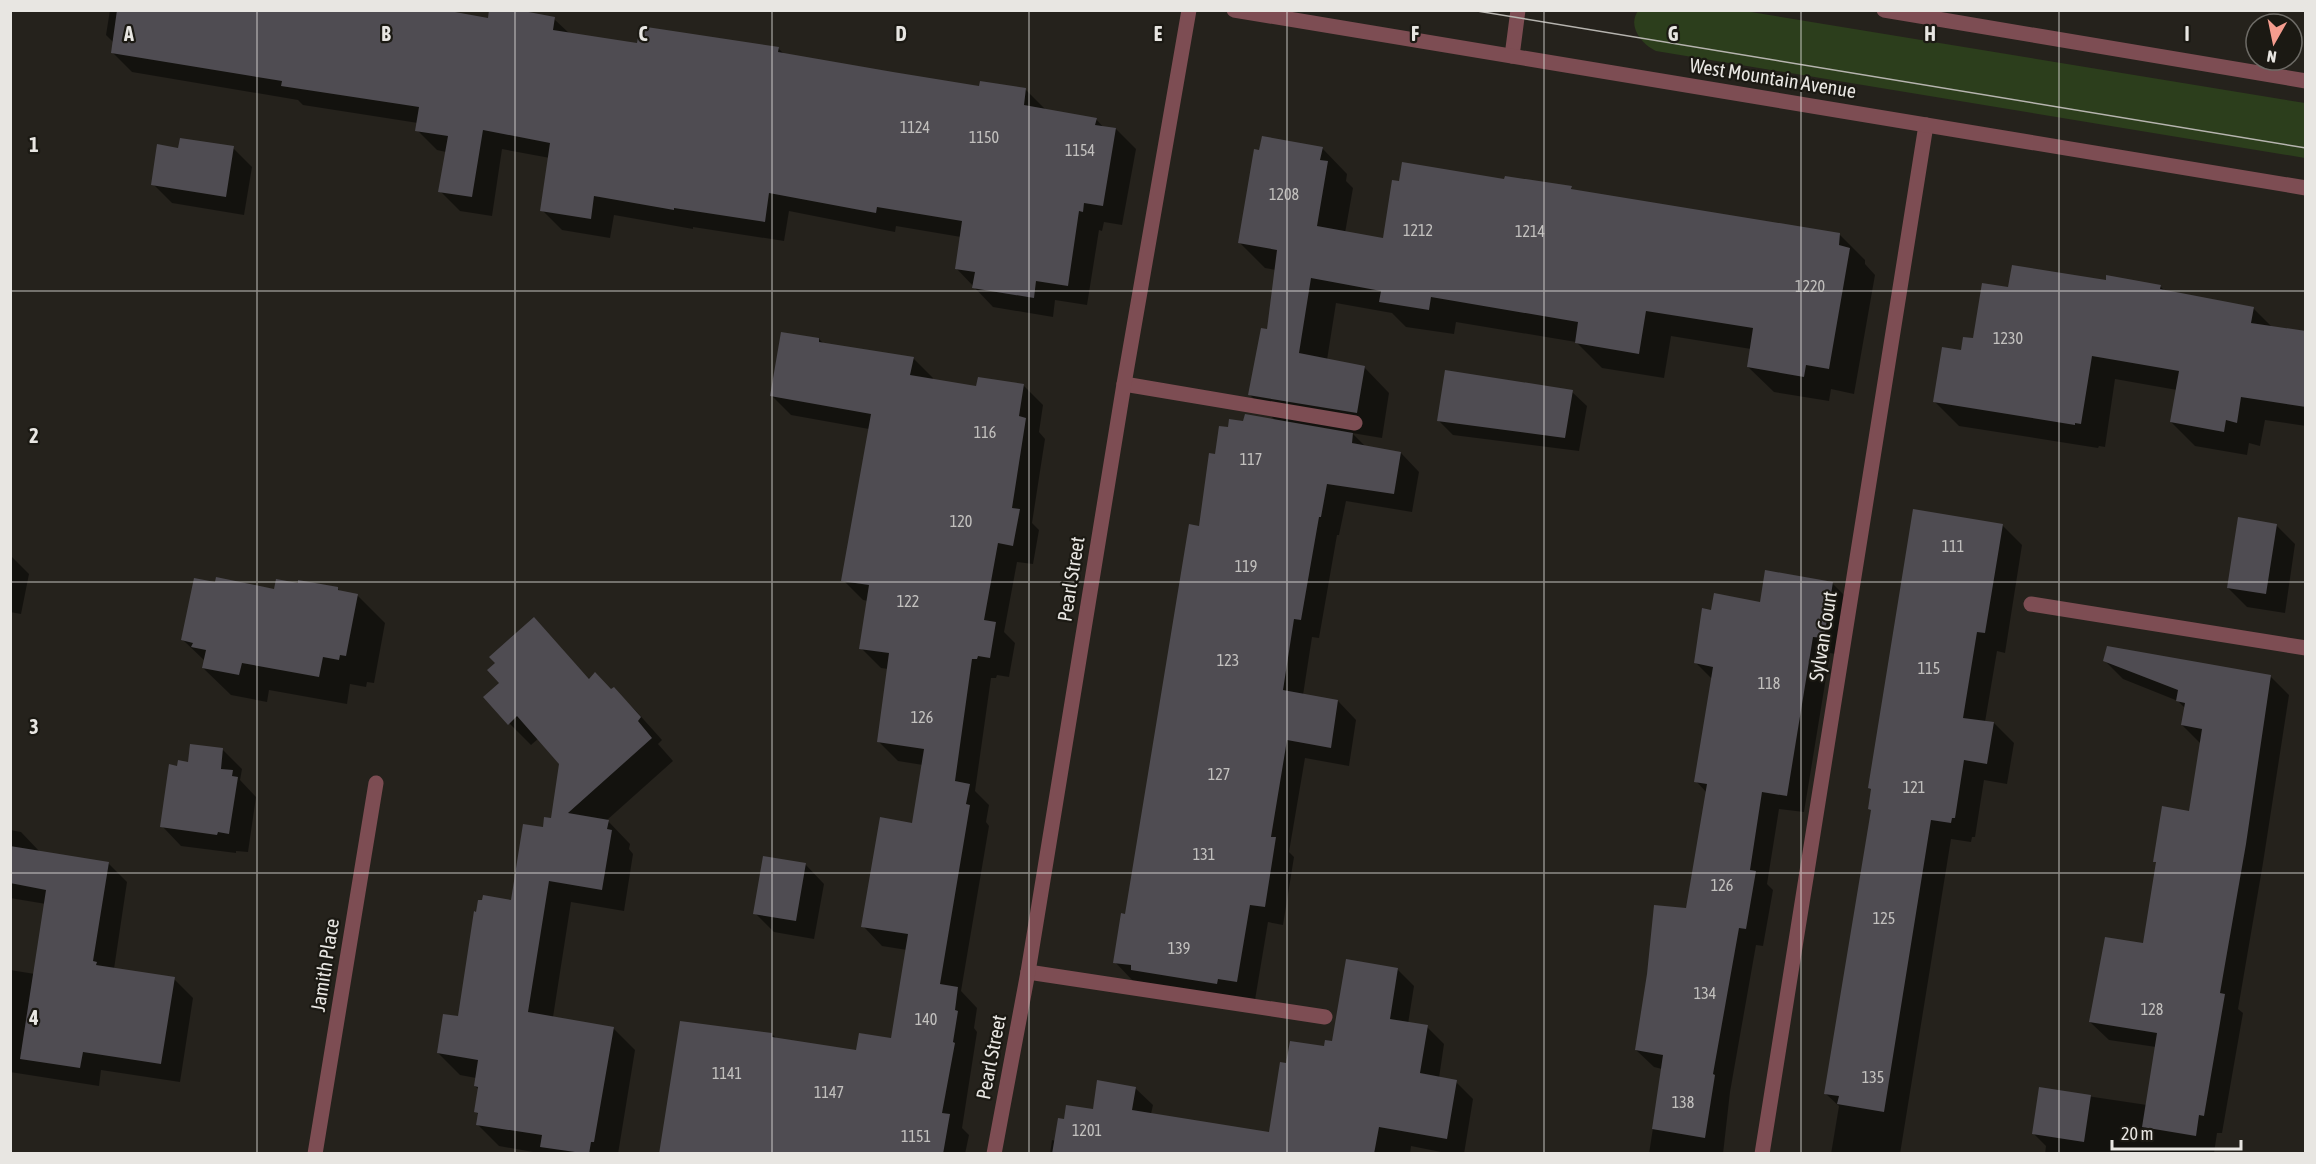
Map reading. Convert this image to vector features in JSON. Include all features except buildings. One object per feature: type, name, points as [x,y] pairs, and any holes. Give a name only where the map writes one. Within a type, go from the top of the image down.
[{"type":"street","name":"Pearl Street","points":[[994,1154],[1028,972],[1124,384],[1189,10]]},
{"type":"street","name":"West Mountain Avenue","points":[[1234,10],[2306,188]]},
{"type":"street","points":[[1512,56],[1518,10]]},
{"type":"street","points":[[1884,10],[2306,81]]},
{"type":"street","name":"Sylvan Court","points":[[1762,1154],[1926,125]]},
{"type":"street","points":[[1124,384],[1355,423]]},
{"type":"street","points":[[2031,604],[2306,648]]},
{"type":"street","name":"Jamith Place","points":[[315,1154],[376,783]]},
{"type":"street","points":[[1028,972],[1325,1017]]},
{"type":"green space","points":[[1638,11],[1745,11],[2305,103],[2305,158],[1656,51],[1641,40],[1635,29],[1635,17]]},
{"type":"tram line","points":[[1471,10],[2306,148]]}]
